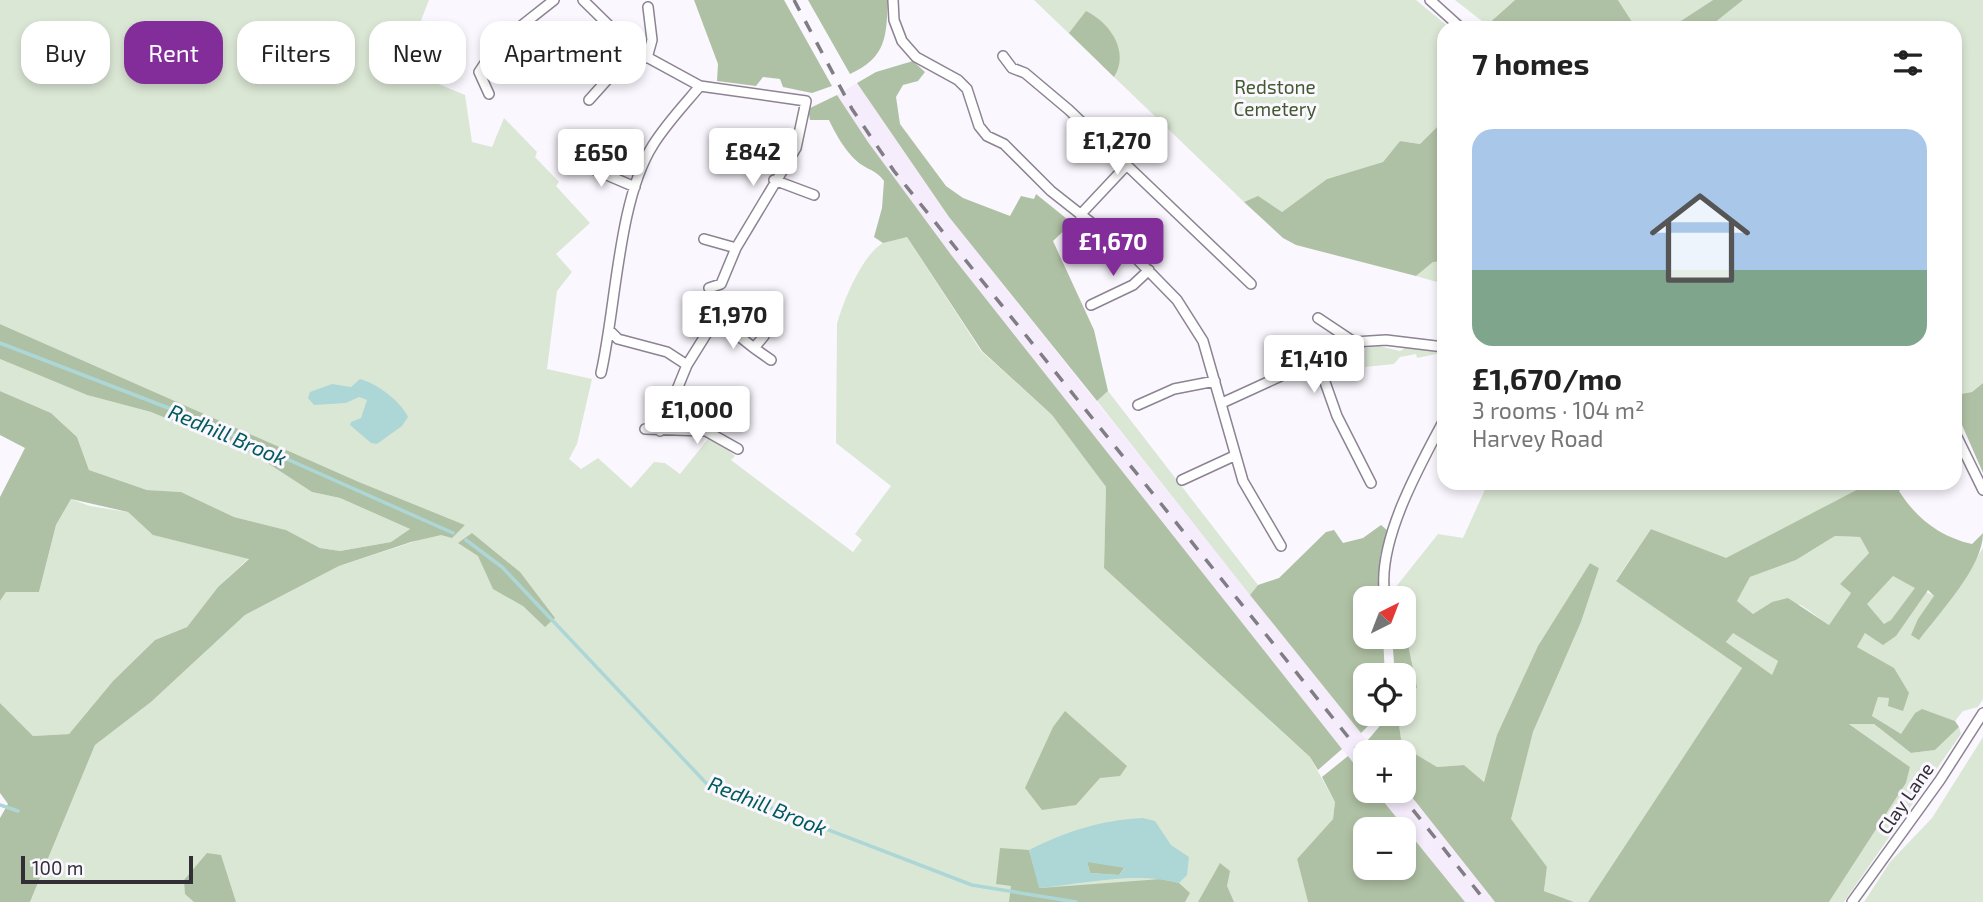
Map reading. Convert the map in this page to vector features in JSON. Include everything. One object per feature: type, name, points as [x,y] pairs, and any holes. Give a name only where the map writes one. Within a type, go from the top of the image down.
[{"type":"street","points":[[489,94],[479,72],[496,45],[554,0]]},
{"type":"street","points":[[583,0],[604,21]]},
{"type":"street","points":[[1430,0],[1453,21]]},
{"type":"street","points":[[893,3],[898,31],[916,57],[958,80],[972,97],[979,126],[987,136],[1018,156],[1051,191],[1149,270],[1177,300],[1203,341],[1242,481],[1281,546]]},
{"type":"street","points":[[648,7],[653,40],[647,58],[700,86],[806,101],[796,148],[736,248],[721,285],[709,288]]},
{"type":"street","points":[[1003,56],[1012,68],[1025,73],[1060,102],[1251,284]]},
{"type":"street","points":[[590,100],[604,84]]},
{"type":"street","points":[[601,373],[610,331],[616,275],[635,187],[652,146],[700,86]]},
{"type":"street","points":[[579,163],[635,187]]},
{"type":"street","points":[[1080,215],[1126,166]]},
{"type":"street","points":[[775,180],[814,195]]},
{"type":"street","points":[[704,239],[736,248]]},
{"type":"street","points":[[1091,305],[1133,285],[1149,270]]},
{"type":"street","points":[[1318,318],[1354,342],[1387,340],[1437,346]]},
{"type":"street","points":[[660,431],[687,365],[710,328],[720,327],[733,332],[771,360]]},
{"type":"street","points":[[610,331],[618,339],[667,352],[687,365]]},
{"type":"street","points":[[754,348],[764,336]]},
{"type":"street","points":[[1222,403],[1305,365],[1314,364],[1320,368],[1337,416],[1371,483]]},
{"type":"street","points":[[1138,405],[1174,389],[1215,381]]},
{"type":"street","points":[[645,429],[714,433],[738,449]]},
{"type":"street","points":[[1384,586],[1386,552],[1437,435]]},
{"type":"street","points":[[1962,447],[1983,490]]},
{"type":"street","points":[[1182,480],[1234,456]]},
{"type":"street","name":"Clay Lane","points":[[1852,902],[1940,780],[1983,713]]},
{"type":"shaded area","points":[[857,83],[949,217],[1366,740],[1353,740],[1353,763],[952,256],[837,95]]},
{"type":"shaded area","points":[[1416,802],[1495,902],[1465,902],[1416,842],[1416,817],[1396,817],[1385,803]]},
{"type":"green space","points":[[0,0],[429,0],[421,21],[369,21],[369,84],[438,84],[465,95],[472,142],[492,147],[504,118],[537,152],[535,157],[559,182],[556,186],[590,223],[556,254],[572,272],[557,291],[547,369],[592,379],[577,444],[569,459],[581,469],[598,458],[631,488],[654,462],[665,463],[680,474],[708,439],[715,439],[735,456],[731,460],[853,552],[862,540],[855,534],[891,486],[836,443],[837,324],[849,291],[869,256],[885,242],[907,237],[981,351],[1052,415],[1106,487],[1104,568],[1310,757],[1335,802],[1333,819],[1297,859],[1308,902],[30,902],[95,745],[151,702],[245,615],[339,566],[465,525],[359,482],[0,324]]},
{"type":"green space","points":[[694,0],[784,0],[832,86],[812,93],[783,87],[780,79],[763,77],[756,86],[717,81],[718,64]]},
{"type":"green space","points":[[808,0],[888,0],[885,35],[878,53],[850,74]]},
{"type":"green space","name":"Redstone Cemetery","points":[[1034,0],[1416,0],[1442,21],[1437,21],[1437,127],[1420,144],[1400,141],[1383,162],[1327,179],[1282,212],[1258,197],[1244,202]]},
{"type":"green space","points":[[1455,0],[1515,0],[1491,21],[1482,21]]},
{"type":"green space","points":[[1515,0],[1618,0],[1632,21],[1491,21]]},
{"type":"green space","points":[[1618,0],[1713,0],[1681,21],[1632,21]]},
{"type":"green space","points":[[1713,0],[1743,0],[1717,21],[1681,21]]},
{"type":"green space","points":[[1743,0],[1983,0],[1983,383],[1972,392],[1962,394],[1962,21],[1717,21]]},
{"type":"green space","points":[[1086,11],[1103,23],[1115,39],[1120,57],[1114,77],[1069,33]]},
{"type":"green space","points":[[913,61],[925,72],[918,81],[903,85],[896,97],[900,124],[946,186],[963,198],[1010,216],[1021,196],[1034,199],[1036,194],[1072,223],[1053,241],[1094,330],[1108,391],[1097,401],[949,217],[857,83],[876,72]]},
{"type":"green space","points":[[837,95],[952,256],[1342,749],[1318,770],[1310,757],[1104,568],[1106,487],[1052,415],[982,351],[907,237],[883,243],[874,237],[882,208],[884,181],[852,156],[829,120],[810,120],[808,109]]},
{"type":"green space","points":[[1437,127],[1437,262],[1416,276],[1296,245],[1283,238],[1244,202],[1258,196],[1282,212],[1327,179],[1383,162],[1400,141],[1420,144]]},
{"type":"green space","points":[[1437,262],[1437,282],[1416,276]]},
{"type":"green space","points":[[0,324],[359,482],[465,525],[452,538],[441,535],[411,542],[339,566],[245,615],[151,702],[95,745],[30,902],[0,902],[0,818],[8,804],[0,793],[0,703],[33,736],[69,734],[113,681],[155,640],[187,627],[218,587],[249,559],[153,535],[128,512],[71,499],[56,525],[39,592],[6,592],[0,601],[0,497],[25,448],[0,435],[0,391],[51,413],[77,437],[89,470],[147,490],[181,492],[234,517],[286,530],[320,548],[340,551],[391,542],[410,529],[340,498],[312,492],[255,455],[151,412],[87,395],[0,359]]},
{"type":"green space","points":[[1379,346],[1400,351],[1407,347],[1437,354],[1417,358],[1416,354],[1400,357],[1394,364],[1365,367],[1365,348]]},
{"type":"green space","points":[[0,359],[87,395],[151,412],[255,455],[312,492],[340,498],[410,529],[391,542],[340,551],[320,548],[286,530],[234,517],[181,492],[147,490],[89,470],[77,437],[51,413],[0,391]]},
{"type":"green space","points":[[1983,383],[1983,473],[1962,425],[1962,394],[1972,392]]},
{"type":"green space","points":[[1108,391],[1258,585],[1250,595],[1097,401]]},
{"type":"green space","points":[[1485,490],[1857,490],[1726,559],[1651,529],[1616,580],[1742,668],[1588,902],[1574,902],[1544,891],[1547,867],[1510,819],[1533,732],[1581,622],[1599,568],[1590,563],[1543,642],[1504,724],[1484,782],[1464,765],[1437,767],[1416,754],[1416,740],[1401,740],[1399,726],[1416,726],[1416,663],[1412,663],[1409,649],[1416,649],[1416,586],[1397,586],[1438,534],[1463,538]]},
{"type":"green space","points":[[1857,490],[1900,490],[1921,518],[1949,537],[1972,544],[1983,533],[1976,560],[1968,574],[1919,640],[1911,635],[1934,596],[1928,590],[1896,636],[1883,645],[1865,633],[1857,647],[1894,668],[1909,693],[1903,711],[1888,706],[1889,698],[1878,697],[1872,716],[1901,734],[1915,713],[1922,709],[1955,721],[1959,727],[1935,750],[1911,753],[1874,724],[1849,724],[1910,767],[1906,783],[1829,902],[1588,902],[1742,668],[1616,581],[1651,529],[1726,558]],"holes":[[[1835,536],[1860,537],[1869,553],[1840,584],[1851,593],[1829,625],[1788,598],[1772,602],[1753,614],[1737,601],[1750,577],[1796,560]],[[1893,576],[1915,588],[1891,620],[1884,624],[1867,604]],[[1733,633],[1778,661],[1772,675],[1726,642]]]},
{"type":"green space","points":[[71,499],[90,506],[128,512],[154,535],[249,558],[218,587],[187,627],[155,640],[113,681],[69,734],[33,736],[0,703],[0,601],[6,592],[39,592],[56,525]]},
{"type":"green space","points":[[1381,525],[1388,531],[1380,556],[1380,586],[1353,586],[1353,649],[1384,649],[1384,663],[1353,663],[1353,723],[1250,595],[1258,585],[1279,578],[1326,532],[1334,530],[1343,543],[1363,538]]},
{"type":"green space","points":[[472,533],[520,572],[555,618],[545,627],[523,606],[493,589],[478,556],[458,543]]},
{"type":"green space","points":[[1835,536],[1860,537],[1869,553],[1840,584],[1851,593],[1829,625],[1801,605],[1772,602],[1753,614],[1737,601],[1750,577],[1796,560]]},
{"type":"green space","points":[[1983,548],[1983,699],[1978,707],[1963,711],[1955,721],[1922,710],[1915,713],[1901,735],[1872,716],[1878,696],[1889,698],[1903,710],[1857,647],[1865,633],[1895,637],[1866,604],[1892,575],[1946,604]]},
{"type":"green space","points":[[1590,563],[1599,568],[1581,622],[1533,732],[1511,819],[1547,867],[1544,891],[1574,902],[1495,902],[1416,802],[1416,754],[1437,767],[1464,765],[1484,782],[1497,735],[1538,646]]},
{"type":"green space","points":[[1733,632],[1778,661],[1772,676],[1726,642]]},
{"type":"green space","points":[[1393,649],[1409,649],[1412,663],[1394,663]]},
{"type":"green space","points":[[1065,711],[1127,766],[1120,776],[1100,778],[1076,805],[1042,810],[1025,788],[1053,727]]},
{"type":"green space","points":[[1848,723],[1874,724],[1911,753],[1935,750],[1959,727],[1961,734],[1844,902],[1829,902],[1906,783],[1910,767]]},
{"type":"green space","points":[[1355,726],[1368,726],[1361,733]]},
{"type":"green space","points":[[1380,726],[1399,726],[1401,740],[1368,740]]},
{"type":"green space","points":[[1983,737],[1983,902],[1864,902],[1890,862],[1932,818]]},
{"type":"green space","points":[[1348,756],[1353,762],[1353,803],[1385,803],[1396,817],[1353,817],[1353,880],[1416,880],[1416,842],[1465,902],[1308,902],[1297,859],[1333,819],[1335,802],[1322,777]]},
{"type":"green space","points":[[1000,848],[1029,850],[1040,888],[1161,879],[1179,883],[1190,893],[1185,902],[1009,902],[1011,886],[996,884]]},
{"type":"green space","points":[[207,853],[221,855],[236,902],[194,902],[185,894],[184,880]]},
{"type":"green space","points":[[1087,861],[1125,867],[1119,875],[1090,873]]},
{"type":"green space","points":[[1220,863],[1230,871],[1227,886],[1234,902],[1198,902]]},
{"type":"water","points":[[360,379],[387,393],[408,417],[402,426],[377,444],[371,443],[350,425],[361,418],[367,400],[359,397],[346,403],[314,405],[308,398],[310,392],[332,384],[351,387]]},
{"type":"water","points":[[1143,818],[1155,821],[1171,845],[1189,857],[1187,875],[1179,883],[1127,878],[1039,888],[1029,850],[1084,828]],"holes":[[[1087,862],[1125,868],[1119,875],[1090,873]]]},
{"type":"waterway","name":"Redhill Brook","points":[[0,343],[197,419],[453,533]]},
{"type":"waterway","name":"Redhill Brook","points":[[466,540],[502,567],[706,783],[972,885],[1076,902]]},
{"type":"waterway","points":[[0,805],[18,811]]},
{"type":"railway","points":[[794,0],[852,109],[894,171],[1353,743]]},
{"type":"railway","points":[[1408,803],[1486,902]]}]
